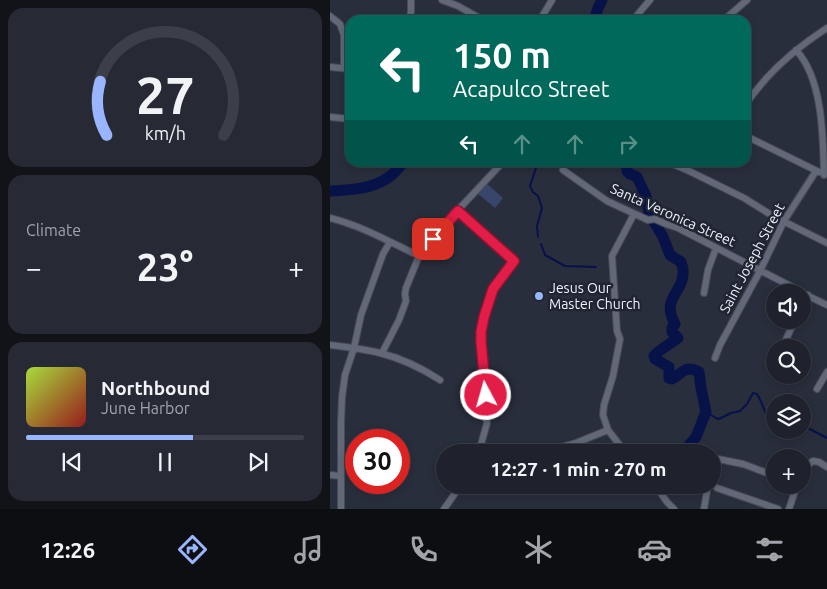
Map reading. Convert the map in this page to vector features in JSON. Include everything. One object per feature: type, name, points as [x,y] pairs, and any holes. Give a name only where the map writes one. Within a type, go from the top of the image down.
[{"type":"street","points":[[410,15],[411,0]]},
{"type":"street","points":[[442,0],[474,15]]},
{"type":"street","points":[[543,15],[552,0]]},
{"type":"street","points":[[637,15],[650,0]]},
{"type":"street","points":[[730,15],[747,0]]},
{"type":"street","points":[[330,16],[340,24],[344,35],[345,46]]},
{"type":"street","points":[[751,98],[778,66],[796,50],[827,28]]},
{"type":"street","points":[[796,50],[808,69],[818,99],[826,176]]},
{"type":"street","points":[[330,67],[345,69]]},
{"type":"street","points":[[330,117],[345,118]]},
{"type":"street","points":[[751,138],[826,176]]},
{"type":"street","points":[[382,353],[399,320],[406,301],[406,288],[419,256],[498,167]]},
{"type":"street","points":[[680,167],[744,198],[827,243]]},
{"type":"street","name":"Santa Veronica Street","points":[[563,170],[607,201],[634,214],[678,228],[785,284]]},
{"type":"street","name":"Saint Joseph Street","points":[[715,358],[784,221],[816,171]]},
{"type":"street","points":[[458,211],[514,261],[493,289],[481,332],[486,384],[487,423],[481,444]]},
{"type":"street","points":[[619,444],[608,430],[603,415],[620,339],[617,331],[612,256],[634,214]]},
{"type":"street","points":[[330,218],[363,229],[419,256]]},
{"type":"street","points":[[341,509],[342,396],[345,375],[354,348],[361,315],[378,266],[390,242]]},
{"type":"street","points":[[704,293],[709,266],[716,248]]},
{"type":"street","name":"Santa Veronica Street","points":[[811,297],[827,305]]},
{"type":"street","points":[[330,345],[382,353],[425,370],[440,380]]},
{"type":"street","points":[[817,389],[827,372]]},
{"type":"street","points":[[569,444],[608,430]]},
{"type":"street","points":[[721,460],[736,462],[766,473]]},
{"type":"street","points":[[811,462],[819,462],[827,467]]},
{"type":"street","points":[[330,475],[341,476]]},
{"type":"street","points":[[721,489],[778,509]]},
{"type":"street","points":[[444,509],[455,494]]},
{"type":"street","points":[[662,494],[674,509]]},
{"type":"street","points":[[704,509],[706,494]]},
{"type":"street","points":[[789,509],[793,494]]},
{"type":"shaded area","points":[[486,183],[503,198],[495,208],[477,193]]},
{"type":"waterway","points":[[596,15],[602,0]]},
{"type":"waterway","points":[[330,191],[376,184],[383,181],[399,167]]},
{"type":"waterway","points":[[536,167],[530,186],[538,196],[542,208],[537,226],[538,237]]},
{"type":"waterway","points":[[627,167],[627,171],[637,177],[646,196],[649,213],[663,237],[670,255],[681,262],[683,268],[683,278],[671,301],[670,307],[675,324],[672,332],[678,338],[654,356],[655,359],[669,367],[669,378],[672,379],[687,369],[699,372],[706,412],[696,437],[690,444]]},
{"type":"waterway","points":[[541,244],[545,255],[565,266],[596,267]]},
{"type":"waterway","points":[[706,412],[719,419],[740,411],[747,404],[753,393],[757,394],[766,414]]},
{"type":"waterway","points":[[811,430],[827,438]]},
{"type":"place","name":"Jesus Our Master Church","points":[[539,296]]},
{"type":"route","points":[[433,239],[458,211],[514,261],[493,289],[484,317],[481,342],[486,395]]}]
